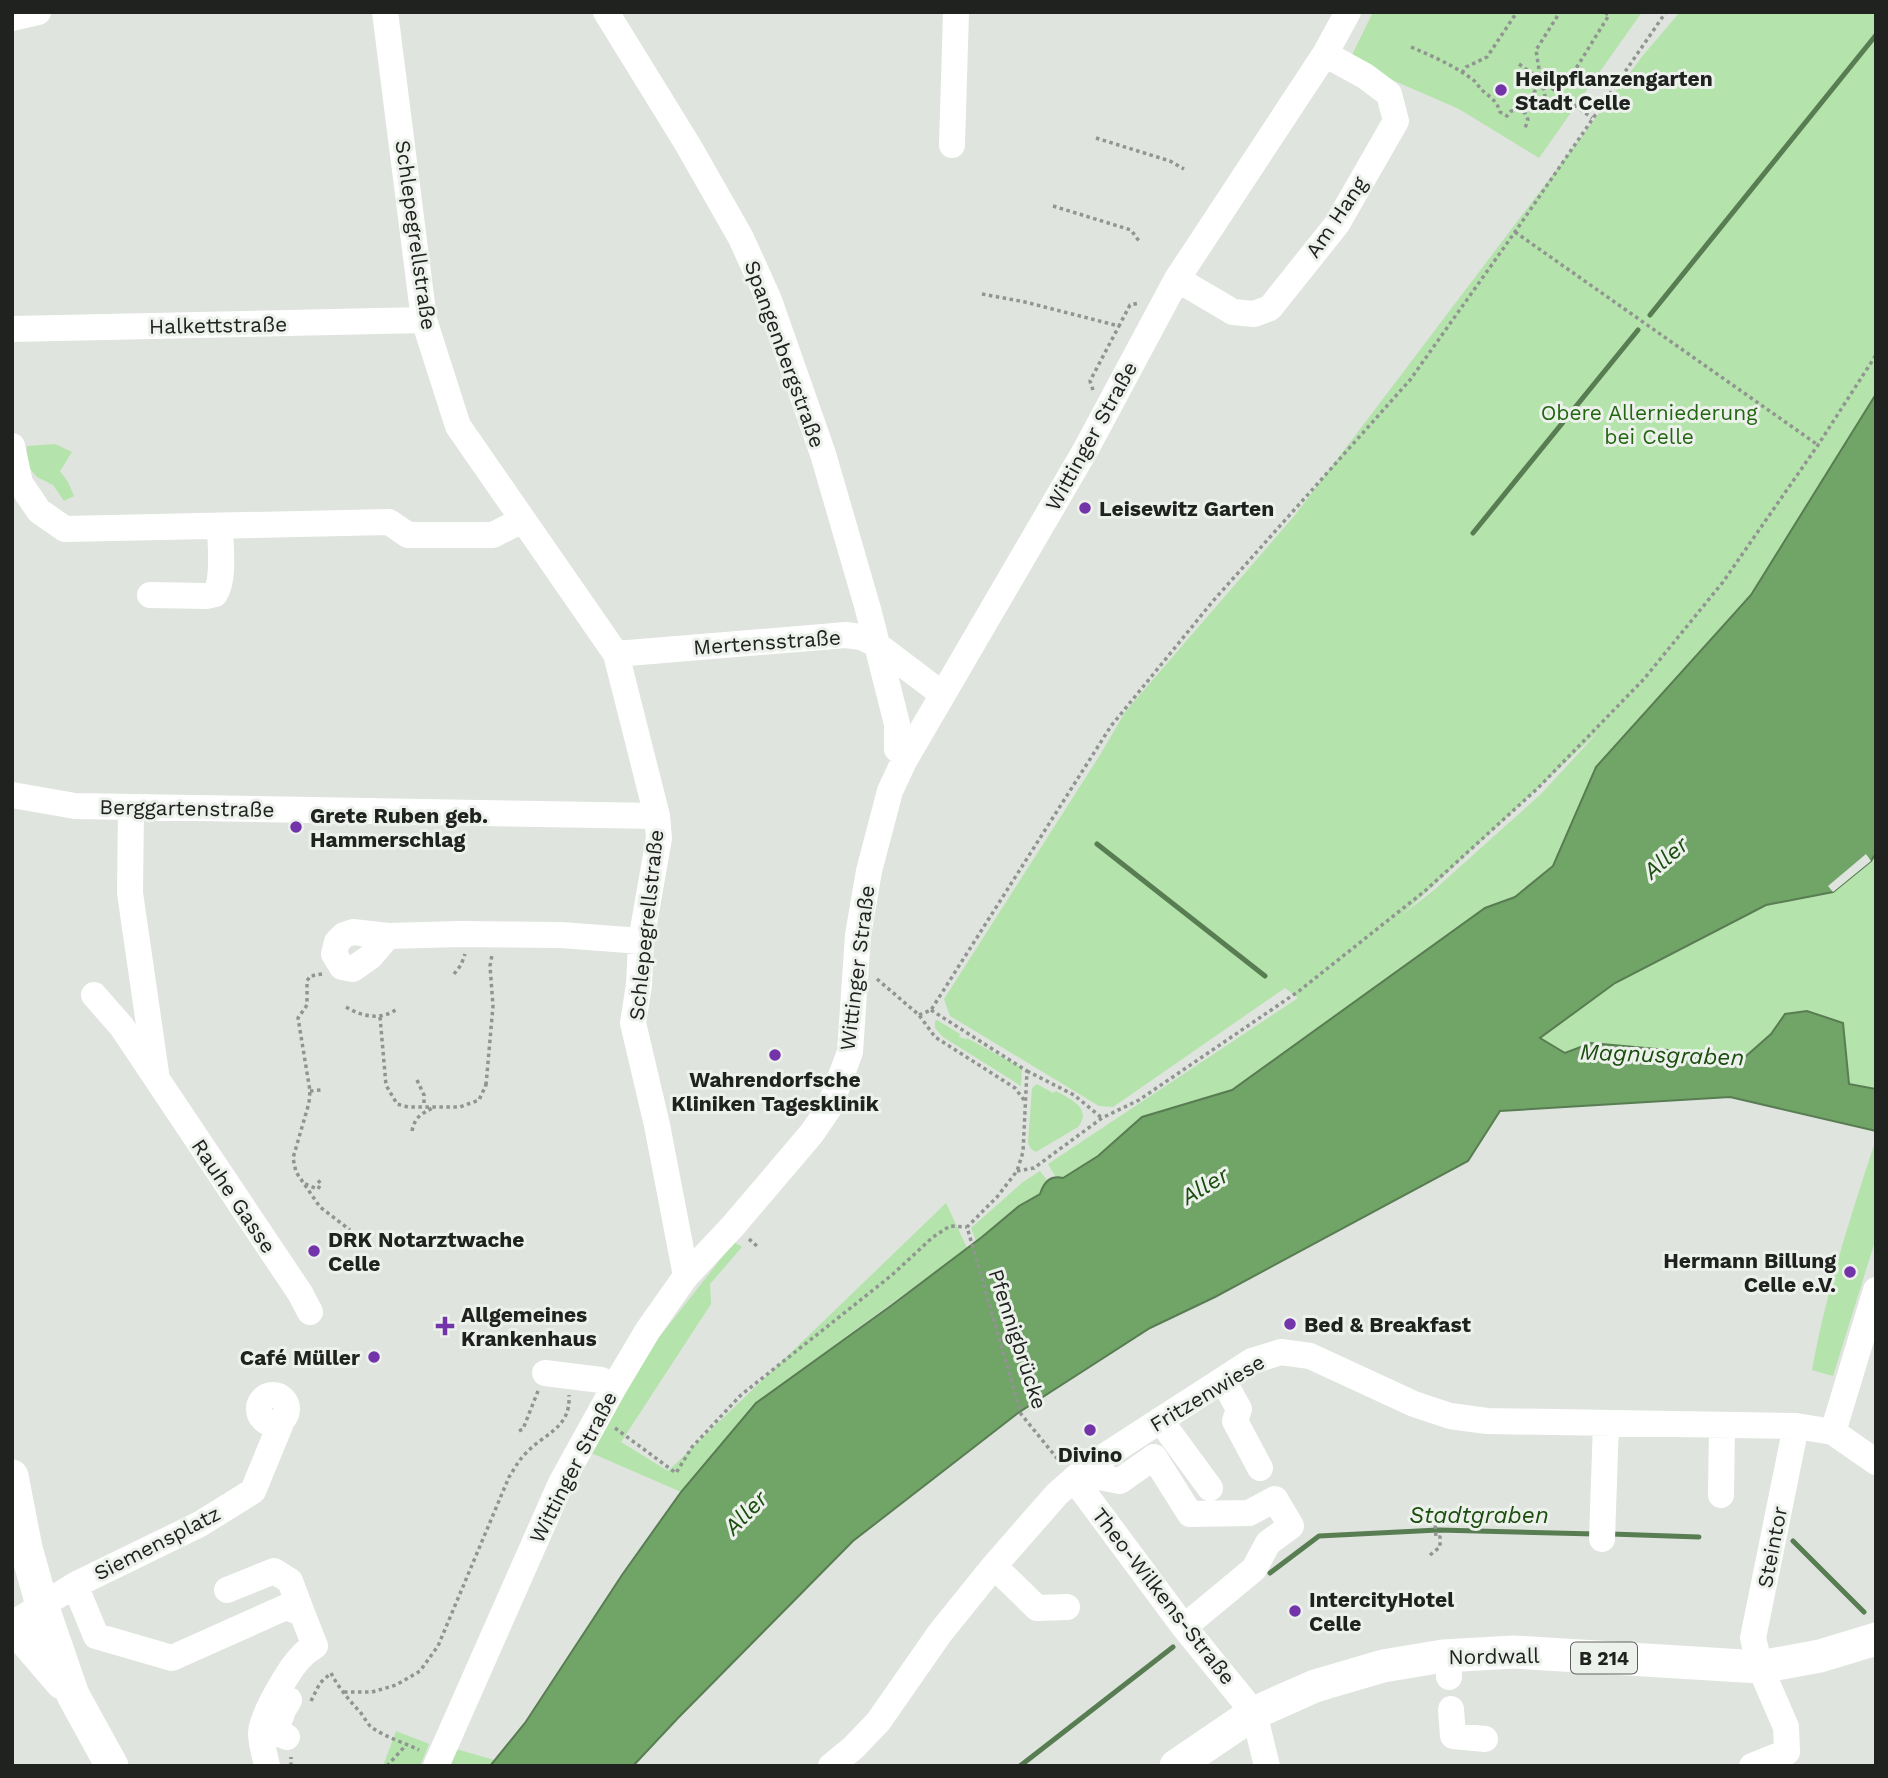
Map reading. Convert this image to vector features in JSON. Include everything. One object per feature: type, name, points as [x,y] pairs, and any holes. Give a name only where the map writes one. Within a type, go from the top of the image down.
[{"type":"main road","points":[[12,1476],[26,1548],[42,1605],[73,1695],[112,1766]]},
{"type":"main road","points":[[12,1583],[24,1567],[26,1548]]},
{"type":"main road","points":[[12,1625],[73,1695]]},
{"type":"main road","name":"Nordwall","points":[[1176,1766],[1254,1713],[1315,1686],[1383,1666],[1448,1666],[1514,1652],[1757,1652],[1820,1656],[1876,1639]]},
{"type":"street","points":[[12,18],[38,12]]},
{"type":"street","name":"Schlepegrellstraße","points":[[385,12],[424,320],[458,426],[616,654],[657,816],[659,838],[641,941],[639,985],[633,1023],[660,1138],[687,1276]]},
{"type":"street","name":"Spangenbergstraße","points":[[606,12],[688,145],[741,238],[769,300],[822,454],[877,644],[897,737]]},
{"type":"street","points":[[952,145],[956,12]]},
{"type":"street","name":"Wittinger Straße","points":[[430,1759],[561,1483],[648,1330],[687,1276],[812,1133],[829,1108],[850,1052],[858,935],[869,871],[890,791],[904,761],[1080,459],[1177,278],[1325,54],[1348,12]]},
{"type":"street","name":"Am Hang","points":[[1177,278],[1233,312],[1254,314],[1270,308],[1337,224],[1396,121],[1389,94],[1365,76],[1325,54]]},
{"type":"street","name":"Halkettstraße","points":[[12,329],[424,320]]},
{"type":"street","points":[[12,446],[20,483],[39,511],[65,529],[389,522],[408,535],[493,534],[522,520]]},
{"type":"street","points":[[150,595],[215,594],[219,589],[221,577],[220,526]]},
{"type":"street","name":"Mertensstraße","points":[[616,654],[846,635],[861,637],[877,644],[942,694]]},
{"type":"street","name":"Berggartenstraße","points":[[12,795],[75,806],[131,808],[657,816]]},
{"type":"street","name":"Rauhe Gasse","points":[[131,808],[130,893],[158,1081]]},
{"type":"street","points":[[388,936],[561,935],[641,941]]},
{"type":"street","name":"Rauhe Gasse","points":[[94,995],[122,1027],[300,1293],[310,1312]]},
{"type":"street","points":[[1833,1432],[1876,1290]]},
{"type":"street","name":"Fritzenwiese","points":[[831,1766],[878,1722],[940,1633],[1057,1494],[1088,1467],[1252,1361],[1281,1352],[1310,1356],[1414,1404],[1450,1416],[1487,1421],[1796,1426],[1833,1432],[1876,1462]]},
{"type":"street","points":[[545,1373],[601,1380],[614,1387]]},
{"type":"street","points":[[1223,1380],[1239,1409],[1235,1421],[1259,1468]]},
{"type":"street","points":[[1160,1420],[1210,1488]]},
{"type":"street","points":[[1602,1539],[1606,1424]]},
{"type":"street","points":[[1721,1495],[1722,1425]]},
{"type":"street","name":"Siemensplatz","points":[[12,1625],[75,1585],[200,1524],[253,1491],[274,1426]]},
{"type":"street","name":"Steintor","points":[[1757,1652],[1796,1426]]},
{"type":"street","points":[[1074,1479],[1099,1477],[1120,1480],[1154,1457],[1190,1514],[1249,1513],[1275,1499],[1291,1526],[1268,1543],[1254,1569],[1184,1627]]},
{"type":"street","name":"Theo-Wilkens-Straße","points":[[1074,1479],[1184,1627],[1254,1713]]},
{"type":"street","points":[[994,1566],[1037,1608],[1067,1608]]},
{"type":"street","points":[[227,1590],[274,1571],[290,1581],[314,1646],[313,1659],[283,1710],[277,1728],[287,1737]]},
{"type":"street","points":[[75,1585],[96,1636],[172,1658],[286,1607],[302,1614]]},
{"type":"street","points":[[267,1766],[261,1731],[266,1714],[300,1657],[314,1646]]},
{"type":"street","points":[[1752,1766],[1797,1759],[1757,1652]]},
{"type":"street","points":[[1451,1709],[1453,1736],[1485,1739]]},
{"type":"street","points":[[1254,1713],[1267,1766]]},
{"type":"path","points":[[1462,73],[1466,67],[1487,57],[1517,12]]},
{"type":"path","points":[[1547,105],[1536,50],[1560,12]]},
{"type":"path","points":[[1515,86],[1572,75],[1609,15],[1604,12]]},
{"type":"path","points":[[919,1015],[931,1010],[1111,726],[1213,601],[1410,380],[1516,232],[1666,12]]},
{"type":"path","points":[[1411,47],[1475,81],[1480,89],[1493,98],[1500,112],[1507,116],[1511,111],[1523,112],[1528,120],[1525,128]]},
{"type":"path","points":[[1519,64],[1592,119]]},
{"type":"path","points":[[1523,112],[1541,82]]},
{"type":"path","points":[[1096,138],[1170,161],[1184,169]]},
{"type":"path","points":[[1053,206],[1131,230],[1139,242]]},
{"type":"path","points":[[1516,232],[1818,445]]},
{"type":"path","points":[[982,294],[1119,326],[1130,305],[1148,302],[1161,307]]},
{"type":"path","points":[[1017,1171],[1034,1168],[1102,1118],[1139,1100],[1299,991],[1426,890],[1538,789],[1644,679],[1715,592],[1818,445],[1876,355]]},
{"type":"path","points":[[454,974],[469,946]]},
{"type":"path","points":[[380,1017],[386,1085],[397,1104],[408,1107],[460,1107],[479,1100],[492,1028],[490,966],[493,946]]},
{"type":"path","points":[[330,976],[310,976],[307,981],[309,1006],[298,1018],[310,1091],[293,1158],[296,1172],[320,1207],[349,1230]]},
{"type":"path","points":[[876,979],[919,1015],[935,1037],[1015,1088],[1025,1101]]},
{"type":"path","points":[[346,1007],[380,1017],[398,1008]]},
{"type":"path","points":[[931,1010],[1027,1070],[1074,1095],[1102,1118]]},
{"type":"path","points":[[624,1435],[676,1473],[692,1447],[741,1395],[892,1275],[933,1237],[950,1226],[967,1227],[997,1197],[1017,1171],[1023,1152],[1027,1070]]},
{"type":"path","points":[[417,1080],[424,1095],[424,1106]]},
{"type":"path","points":[[310,1091],[321,1090]]},
{"type":"path","points":[[412,1131],[419,1116],[436,1106]]},
{"type":"path","points":[[302,1182],[318,1189],[321,1184],[317,1179]]},
{"type":"path","name":"Pfennigbrücke","points":[[967,1227],[1021,1414],[1074,1479]]},
{"type":"path","points":[[519,1431],[523,1429],[545,1373]]},
{"type":"path","points":[[344,1692],[372,1692],[396,1685],[419,1671],[438,1646],[509,1477],[523,1455],[553,1433],[568,1414],[569,1404]]},
{"type":"path","points":[[1430,1555],[1440,1547],[1435,1522]]},
{"type":"path","points":[[331,1673],[337,1685],[371,1728],[407,1744],[430,1759]]},
{"type":"path","points":[[387,1766],[407,1744]]},
{"type":"green space","name":"Heilpflanzengarten Stadt Celle","points":[[1373,12],[1642,12],[1539,158],[1459,109],[1350,59]]},
{"type":"green space","name":"Obere Allerniederung bei Celle","points":[[1680,12],[1876,12],[1876,768],[1596,767],[1553,866],[1515,897],[1485,908],[1232,1090],[1142,1117],[1098,1156],[1063,1178],[1055,1176],[1048,1164],[1298,998],[1285,988],[1113,1107],[1099,1106],[950,1016],[944,999],[1125,712],[1295,515],[1644,54]],"holes":[[[1599,731],[1541,794],[1434,890],[1402,915]]]},
{"type":"green space","points":[[55,444],[72,452],[60,471],[74,496],[64,501],[53,485],[37,477],[30,469],[26,456],[27,446]]},
{"type":"green space","points":[[1876,853],[1876,1089],[1849,1084],[1785,1014],[1771,1034],[1745,1057],[1591,1043],[1565,1053],[1539,1038],[1615,983],[1766,905],[1833,892],[1871,861]]},
{"type":"green space","points":[[937,1020],[960,1034],[959,1037],[967,1038],[1022,1068],[1021,1086],[943,1037],[935,1028]]},
{"type":"green space","points":[[1037,1084],[1073,1101],[1083,1114],[1078,1127],[1036,1152],[1028,1143],[1032,1088]]},
{"type":"green space","name":"Hermann Billung Celle e.V.","points":[[1876,1139],[1876,1238],[1833,1376],[1812,1370],[1832,1282]]},
{"type":"green space","points":[[1040,1171],[1047,1180],[1040,1194],[976,1241],[971,1228],[1023,1182]]},
{"type":"green space","points":[[946,1203],[967,1248],[756,1403],[681,1492],[589,1452],[657,1340],[734,1242],[742,1247],[710,1284],[711,1304],[621,1442],[668,1471]]},
{"type":"green space","points":[[396,1731],[429,1744],[420,1766],[383,1766]]},
{"type":"green space","points":[[453,1748],[494,1760],[490,1766],[446,1766]]},
{"type":"water","points":[[1876,394],[1876,853],[1871,861],[1833,892],[1766,905],[1615,983],[1540,1038],[1565,1053],[1591,1043],[1745,1057],[1771,1034],[1785,1014],[1807,1011],[1843,1023],[1849,1084],[1876,1089],[1876,1131],[1730,1097],[1500,1111],[1468,1161],[1215,1297],[1150,1328],[1018,1413],[853,1541],[633,1766],[490,1766],[525,1723],[622,1575],[681,1492],[756,1403],[892,1305],[1019,1206],[1040,1194],[1048,1180],[1063,1178],[1098,1156],[1142,1117],[1232,1090],[1485,908],[1515,897],[1553,866],[1596,767],[1751,595]]},
{"type":"pier","points":[[1866,854],[1871,861],[1833,892],[1828,886]]},
{"type":"waterway","points":[[1650,315],[1876,35]]},
{"type":"waterway","points":[[1473,533],[1638,330]]},
{"type":"waterway","points":[[1097,844],[1265,976]]},
{"type":"waterway","name":"Stadtgraben","points":[[1270,1573],[1319,1536],[1438,1530],[1595,1534]]},
{"type":"waterway","name":"Stadtgraben","points":[[1611,1534],[1699,1537]]},
{"type":"waterway","name":"Stadtgraben","points":[[1793,1541],[1864,1612]]},
{"type":"waterway","name":"Stadtgraben","points":[[1020,1766],[1173,1647]]},
{"type":"place","name":"Heilpflanzengarten Stadt Celle","points":[[1501,90]]},
{"type":"place","name":"Leisewitz Garten","points":[[1085,508]]},
{"type":"place","name":"Grete Ruben geb. Hammerschlag","points":[[296,827]]},
{"type":"place","name":"Wahrendorfsche Kliniken Tagesklinik","points":[[775,1055]]},
{"type":"place","name":"DRK Notarztwache Celle","points":[[314,1251]]},
{"type":"place","name":"Hermann Billung Celle e.V.","points":[[1850,1272]]},
{"type":"place","name":"Bed & Breakfast","points":[[1290,1324]]},
{"type":"place","name":"Allgemeines Krankenhaus","points":[[445,1326]]},
{"type":"place","name":"Café Müller","points":[[374,1357]]},
{"type":"place","name":"Divino","points":[[1090,1430]]},
{"type":"place","name":"IntercityHotel Celle","points":[[1295,1611]]},
{"type":"water label","name":"Aller","points":[[1666,858]]},
{"type":"water label","name":"Magnusgraben","points":[[1662,1055]]},
{"type":"water label","name":"Aller","points":[[1205,1186]]},
{"type":"water label","name":"Aller","points":[[746,1513]]}]
